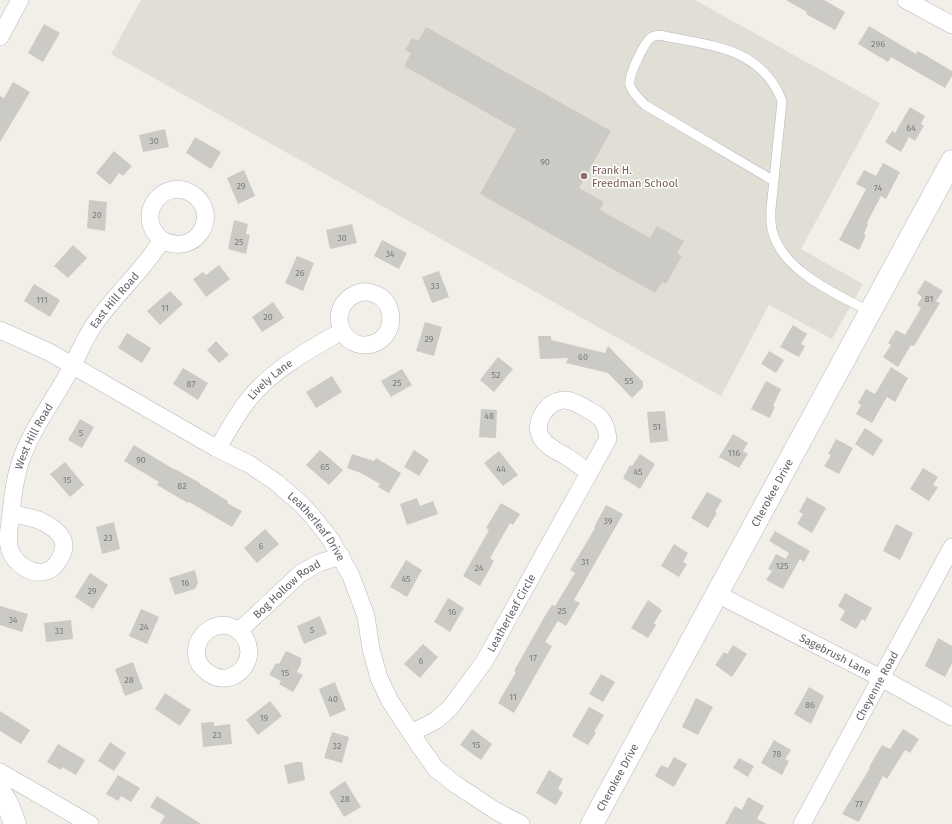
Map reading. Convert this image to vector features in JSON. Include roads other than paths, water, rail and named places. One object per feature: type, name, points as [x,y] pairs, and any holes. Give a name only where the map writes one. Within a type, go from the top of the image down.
[{"type":"street","points":[[0,36],[20,0]]},
{"type":"street","points":[[906,0],[952,25]]},
{"type":"street","name":"Cherokee Drive","points":[[592,824],[952,161]]},
{"type":"street","name":"East Hill Road","points":[[73,365],[81,346],[92,327],[152,257],[162,240]]},
{"type":"street","name":"Leatherleaf Drive","points":[[0,330],[37,346],[73,365],[264,474],[290,493],[313,516],[331,540],[340,556],[356,589],[366,616],[375,665],[379,678],[390,701],[427,758],[445,777],[486,805],[520,824]]},
{"type":"street","name":"Lively Lane","points":[[218,448],[243,407],[264,383],[296,358],[342,331]]},
{"type":"street","name":"West Hill Road","points":[[11,513],[16,481],[23,455],[34,431],[73,365]]},
{"type":"street","name":"Leatherleaf Circle","points":[[410,733],[435,721],[450,708],[484,662],[608,439],[604,423],[593,413],[573,401],[566,400],[556,402],[547,408],[541,417],[538,429],[540,436],[550,446],[589,472]]},
{"type":"street","name":"Cheyenne Road","points":[[802,824],[952,547]]},
{"type":"street","name":"Bog Hollow Road","points":[[239,630],[301,573],[319,563],[340,556]]},
{"type":"street","name":"Sagebrush Lane","points":[[717,594],[882,678],[952,717]]},
{"type":"street","points":[[0,772],[90,824]]},
{"type":"street","points":[[0,792],[8,805],[15,824]]},
{"type":"lane","points":[[774,181],[645,105],[638,98],[631,87],[630,79],[646,45],[652,37],[664,36],[730,50],[756,64],[768,75],[776,87],[782,101],[774,181],[771,209],[771,224],[775,239],[782,251],[810,279],[870,312]]},
{"type":"place","name":"Frank H. Freedman School","points":[[584,176]]}]
